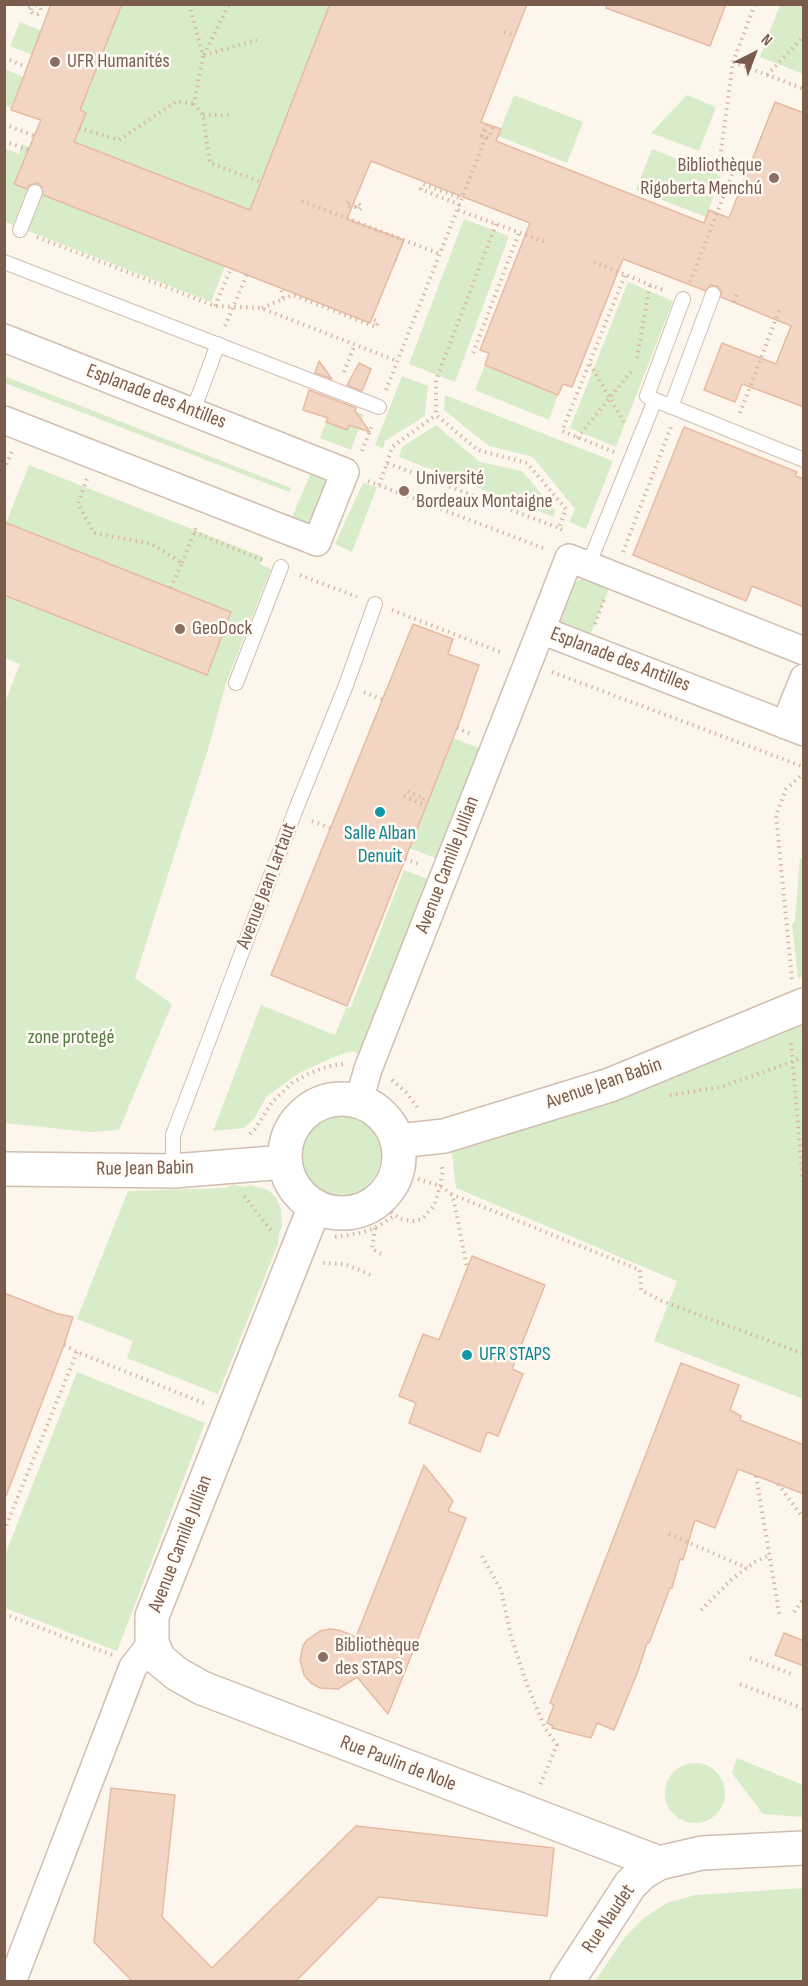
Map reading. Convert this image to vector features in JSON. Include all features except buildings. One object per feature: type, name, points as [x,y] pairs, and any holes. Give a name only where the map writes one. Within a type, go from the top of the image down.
[{"type":"street","name":"Esplanade des Antilles","points":[[4,338],[349,473]]},
{"type":"street","points":[[4,420],[317,542],[349,473]]},
{"type":"street","name":"Esplanade des Antilles","points":[[585,555],[541,630],[794,728]]},
{"type":"street","points":[[585,555],[614,576],[804,651]]},
{"type":"street","name":"Avenue Camille Jullian","points":[[359,1101],[368,1069],[541,630]]},
{"type":"street","points":[[794,728],[804,678]]},
{"type":"street","name":"Avenue Jean Babin","points":[[398,1141],[444,1136],[610,1085],[795,1009]]},
{"type":"street","points":[[340,1098],[359,1101],[376,1110],[390,1124],[398,1141],[399,1158],[396,1174],[382,1215],[363,1209],[346,1213],[330,1212],[315,1206],[300,1195],[290,1179],[285,1162],[286,1143],[293,1126],[305,1112],[322,1102],[340,1098]]},
{"type":"street","name":"Rue Jean Babin","points":[[4,1169],[173,1171],[285,1162]]},
{"type":"street","name":"Avenue Camille Jullian","points":[[12,1982],[142,1655],[152,1616],[315,1206]]},
{"type":"street","name":"Rue Paulin de Nole","points":[[142,1655],[159,1659],[177,1674],[202,1688],[659,1863]]},
{"type":"street","points":[[659,1863],[702,1853],[804,1848]]},
{"type":"street","name":"Rue Naudet","points":[[567,1982],[630,1885],[642,1873],[659,1863]]},
{"type":"lane","points":[[20,230],[34,192]]},
{"type":"lane","points":[[4,262],[379,407]]},
{"type":"lane","points":[[674,408],[713,294]]},
{"type":"lane","points":[[683,299],[647,396],[804,460]]},
{"type":"lane","points":[[193,411],[218,344]]},
{"type":"lane","points":[[585,555],[631,459],[655,400]]},
{"type":"lane","points":[[236,683],[281,567]]},
{"type":"lane","name":"Avenue Jean Lartaut","points":[[173,1171],[173,1135],[375,604]]},
{"type":"path","points":[[23,4],[32,8],[37,5],[40,7],[40,12],[47,16]]},
{"type":"path","points":[[189,4],[203,56]]},
{"type":"path","points":[[194,104],[203,56],[229,4]]},
{"type":"path","points":[[704,278],[694,273],[733,172],[720,158],[733,62],[755,4]]},
{"type":"path","points":[[504,32],[514,36]]},
{"type":"path","points":[[767,75],[804,36]]},
{"type":"path","points":[[203,56],[257,40]]},
{"type":"path","points":[[4,58],[27,67]]},
{"type":"path","points":[[733,62],[804,89]]},
{"type":"path","points":[[79,128],[119,140],[177,100],[194,104],[203,115],[210,163],[261,182]]},
{"type":"path","points":[[203,115],[231,115]]},
{"type":"path","points":[[4,124],[34,136]]},
{"type":"path","points":[[487,124],[482,135],[489,138],[493,126]]},
{"type":"path","points":[[486,136],[398,361],[349,473],[585,555]]},
{"type":"path","points":[[4,141],[28,150]]},
{"type":"path","points":[[463,199],[423,184],[421,189],[496,224],[548,243]]},
{"type":"path","points":[[302,201],[440,254]]},
{"type":"path","points":[[349,202],[347,206],[356,207]]},
{"type":"path","points":[[436,415],[436,380],[496,224]]},
{"type":"path","points":[[20,230],[215,306],[261,308],[398,361]]},
{"type":"path","points":[[473,353],[519,233]]},
{"type":"path","points":[[594,262],[683,299]]},
{"type":"path","points":[[215,306],[231,268]]},
{"type":"path","points":[[233,307],[247,274]]},
{"type":"path","points":[[625,275],[562,431],[655,469]]},
{"type":"path","points":[[577,438],[636,366],[650,285]]},
{"type":"path","points":[[280,288],[283,299]]},
{"type":"path","points":[[261,308],[293,295],[376,327],[378,322],[372,319]]},
{"type":"path","points":[[733,431],[780,308]]},
{"type":"path","points":[[343,375],[355,345]]},
{"type":"path","points":[[590,363],[625,423]]},
{"type":"path","points":[[586,648],[655,469],[674,408]]},
{"type":"path","points":[[380,485],[392,447],[436,415]]},
{"type":"path","points":[[436,415],[478,450],[527,463],[566,509],[559,528]]},
{"type":"path","points":[[96,456],[78,504],[94,532],[152,544],[182,563]]},
{"type":"path","points":[[387,463],[559,528],[585,555]]},
{"type":"path","points":[[170,589],[194,532],[265,561]]},
{"type":"path","points":[[795,1009],[776,814],[786,789],[804,773]]},
{"type":"path","points":[[404,796],[422,804],[424,798],[407,791]]},
{"type":"path","points":[[794,1061],[804,1195]]},
{"type":"path","points":[[245,1136],[255,1129],[264,1112],[282,1092],[310,1072],[350,1063],[396,1083],[407,1093],[425,1122],[443,1170],[434,1206],[422,1219],[407,1221],[382,1215]]},
{"type":"path","points":[[418,1179],[440,1186],[451,1194],[640,1270],[641,1290],[662,1301],[804,1354]]},
{"type":"path","points":[[451,1194],[467,1268]]},
{"type":"path","points":[[326,1240],[361,1233],[382,1215]]},
{"type":"path","points":[[382,1215],[372,1249],[382,1254]]},
{"type":"path","points":[[296,1255],[316,1262],[345,1264],[373,1276]]},
{"type":"path","points":[[64,1345],[232,1415]]},
{"type":"path","points":[[4,1531],[77,1352]]},
{"type":"path","points":[[756,1476],[780,1618]]},
{"type":"path","points":[[778,1484],[804,1519]]},
{"type":"path","points":[[669,1534],[747,1568]]},
{"type":"path","points":[[701,1610],[747,1568],[770,1555]]},
{"type":"path","points":[[482,1556],[501,1590],[511,1636],[526,1682],[545,1728],[557,1745],[527,1814]]},
{"type":"path","points":[[794,1612],[804,1598]]},
{"type":"path","points":[[4,1614],[117,1657],[142,1655]]},
{"type":"path","points":[[750,1658],[794,1675]]},
{"type":"path","points":[[740,1684],[804,1709]]},
{"type":"green space","points":[[122,5],[330,5],[250,210],[65,138],[80,110]]},
{"type":"green space","points":[[780,5],[803,5],[803,74],[760,57]]},
{"type":"green space","points":[[20,22],[42,31],[32,55],[10,46]]},
{"type":"green space","points":[[5,69],[23,77],[11,108],[5,105]]},
{"type":"green space","points":[[514,95],[583,122],[567,163],[498,136]]},
{"type":"green space","points":[[687,95],[716,107],[699,151],[651,133]]},
{"type":"green space","points":[[22,144],[29,147],[15,184],[28,189],[13,225],[5,222],[4,148],[19,154]]},
{"type":"green space","points":[[652,149],[721,176],[706,217],[636,190]]},
{"type":"green space","points":[[41,194],[225,266],[211,302],[28,231]]},
{"type":"green space","points":[[464,219],[509,236],[455,382],[409,364]]},
{"type":"green space","points":[[628,282],[673,301],[616,447],[570,428]]},
{"type":"green space","points":[[485,365],[558,395],[549,420],[475,390]]},
{"type":"green space","points":[[4,376],[291,488],[289,492],[5,383]]},
{"type":"green space","points":[[402,376],[428,386],[425,416],[385,441],[383,449],[375,445]]},
{"type":"green space","points":[[445,395],[613,461],[586,529],[569,522],[575,509],[533,457],[489,446],[444,410]]},
{"type":"green space","points":[[355,411],[364,415],[351,450],[320,438],[326,422],[347,430]]},
{"type":"green space","points":[[436,425],[480,462],[522,471],[555,510],[554,517],[399,457],[402,447]]},
{"type":"green space","name":"zone protegé","points":[[29,465],[263,557],[260,564],[271,569],[226,683],[209,746],[135,978],[172,1004],[119,1130],[89,1132],[5,1123],[4,705],[20,664],[5,658],[5,595],[207,674],[231,613],[6,523]]},
{"type":"green space","points":[[314,466],[326,475],[328,491],[317,518],[301,529],[288,526]]},
{"type":"green space","points":[[363,483],[377,487],[352,552],[335,544]]},
{"type":"green space","points":[[591,577],[611,584],[587,643],[567,634],[558,620],[573,582]]},
{"type":"green space","points":[[453,738],[479,748],[435,858],[409,848]]},
{"type":"green space","points":[[800,858],[804,859],[804,976],[798,978],[792,925],[795,920]]},
{"type":"green space","points":[[404,870],[428,879],[358,1054],[352,1051],[299,1073],[267,1096],[254,1119],[244,1128],[213,1131],[261,1005],[335,1035],[346,1008],[351,1007]]},
{"type":"green space","points":[[803,1015],[803,1399],[654,1341],[677,1281],[456,1188],[451,1147]]},
{"type":"green space","points":[[341,1115],[356,1118],[369,1127],[378,1140],[381,1155],[378,1170],[369,1183],[356,1192],[341,1195],[326,1192],[313,1183],[304,1170],[301,1155],[304,1140],[313,1127],[326,1118]]},
{"type":"green space","points":[[234,1184],[243,1187],[251,1185],[268,1190],[276,1197],[281,1209],[282,1226],[278,1244],[218,1394],[127,1358],[133,1341],[77,1319],[128,1191],[225,1188]]},
{"type":"green space","points":[[77,1372],[205,1423],[117,1651],[5,1608],[5,1555]]},
{"type":"green space","points":[[737,1758],[803,1785],[803,1817],[763,1814],[732,1773]]},
{"type":"green space","points":[[695,1763],[712,1768],[720,1776],[725,1793],[720,1810],[712,1818],[695,1823],[678,1818],[670,1810],[665,1793],[670,1776],[678,1768]]},
{"type":"green space","points":[[803,1888],[803,1981],[595,1981],[626,1936],[646,1916],[667,1903],[695,1895]]},
{"type":"place","name":"UFR Humanités","points":[[55,62]]},
{"type":"place","name":"Bibliothèque Rigoberta Menchú","points":[[774,178]]},
{"type":"place","name":"Université Bordeaux Montaigne","points":[[404,491]]},
{"type":"place","name":"GeoDock","points":[[180,629]]},
{"type":"place","name":"Salle Alban Denuit","points":[[380,812]]},
{"type":"place","name":"UFR STAPS","points":[[467,1355]]},
{"type":"place","name":"Bibliothèque des STAPS","points":[[323,1657]]}]
